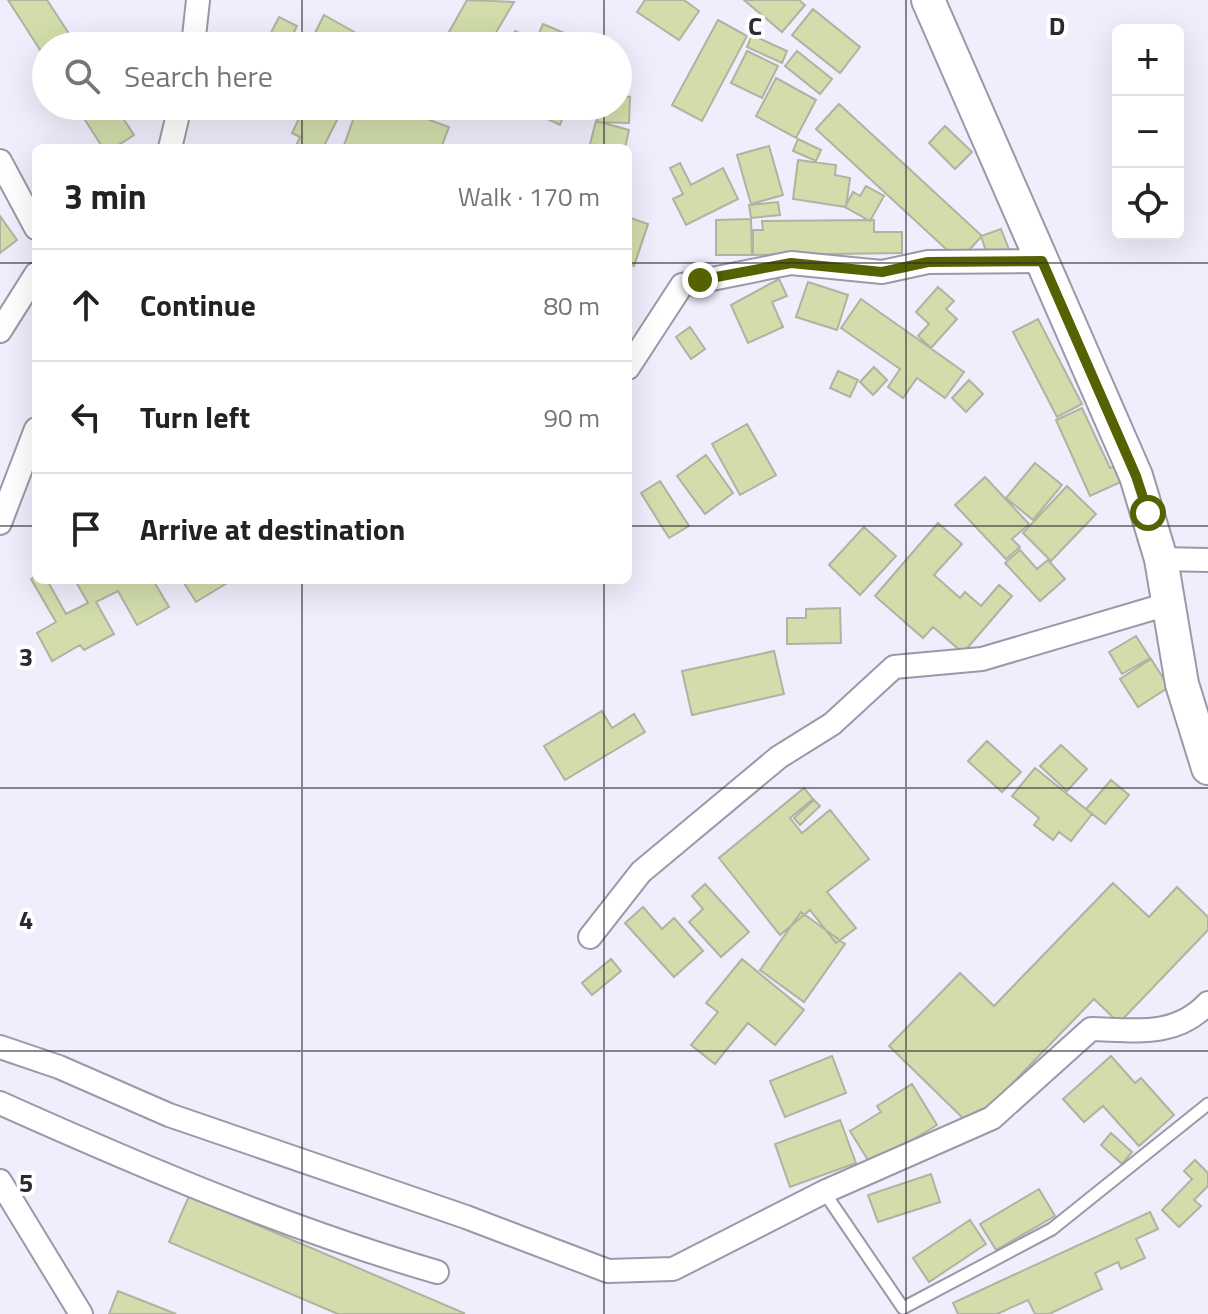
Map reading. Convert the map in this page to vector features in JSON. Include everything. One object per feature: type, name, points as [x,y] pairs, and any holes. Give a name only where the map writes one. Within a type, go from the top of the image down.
[{"type":"street","points":[[184,0],[197,10],[195,32]]},
{"type":"street","points":[[928,0],[1136,476],[1161,559],[1182,684],[1208,768]]},
{"type":"street","points":[[171,144],[177,120]]},
{"type":"street","points":[[0,161],[32,221]]},
{"type":"street","points":[[632,362],[682,285],[791,263],[882,272],[928,262],[1042,261]]},
{"type":"street","points":[[0,331],[32,280]]},
{"type":"street","points":[[0,523],[32,437]]},
{"type":"street","points":[[0,471],[23,456]]},
{"type":"street","points":[[1161,559],[1208,560]]},
{"type":"street","points":[[590,937],[641,872],[779,757],[832,724],[894,667],[982,659],[1168,604]]},
{"type":"street","points":[[0,1047],[59,1067],[169,1115],[466,1217],[608,1271],[673,1269],[824,1192],[992,1118],[1091,1029],[1151,1031],[1192,1020],[1208,1003]]},
{"type":"street","points":[[0,1103],[157,1173],[366,1251],[437,1272]]},
{"type":"street","points":[[0,1181],[81,1314]]},
{"type":"lane","points":[[824,1192],[903,1308],[1052,1229],[1208,1104]]},
{"type":"building","points":[[8,0],[47,0],[68,32],[32,32],[32,37]]},
{"type":"building","points":[[467,0],[514,2],[496,32],[449,32]]},
{"type":"building","points":[[645,0],[684,0],[699,11],[679,40],[637,12]]},
{"type":"building","points":[[744,0],[799,0],[805,5],[782,32]]},
{"type":"building","points":[[813,9],[860,47],[840,73],[792,35]]},
{"type":"building","points":[[324,15],[354,32],[316,32]]},
{"type":"building","points":[[279,17],[297,26],[294,32],[271,32]]},
{"type":"building","points":[[718,20],[747,36],[702,121],[672,105]]},
{"type":"building","points":[[543,24],[562,32],[540,32]]},
{"type":"building","points":[[752,35],[787,51],[782,63],[747,47]]},
{"type":"building","points":[[747,51],[778,66],[762,98],[731,83]]},
{"type":"building","points":[[797,51],[832,79],[820,94],[785,66]]},
{"type":"building","points":[[776,78],[816,100],[796,138],[756,116]]},
{"type":"building","points":[[839,104],[982,236],[959,261],[816,129]]},
{"type":"building","points":[[85,120],[124,120],[134,135],[120,144],[100,144]]},
{"type":"building","points":[[298,120],[337,120],[325,144],[297,144],[300,137],[292,133]]},
{"type":"building","points":[[353,120],[430,120],[449,127],[443,144],[344,144]]},
{"type":"building","points":[[597,120],[629,120],[629,123]]},
{"type":"building","points":[[596,121],[629,130],[626,144],[590,144]]},
{"type":"building","points":[[945,126],[972,152],[955,169],[929,143]]},
{"type":"building","points":[[798,139],[821,150],[816,161],[793,151]]},
{"type":"building","points":[[769,146],[783,195],[751,204],[737,155]]},
{"type":"building","points":[[798,160],[836,165],[835,175],[850,178],[846,207],[793,199]]},
{"type":"building","points":[[680,163],[691,185],[723,168],[738,199],[686,225],[673,199],[683,194],[670,168]]},
{"type":"building","points":[[866,186],[884,196],[870,221],[845,207],[853,192],[860,196]]},
{"type":"building","points":[[778,202],[780,215],[751,218],[749,205]]},
{"type":"building","points":[[0,216],[17,240],[0,253]]},
{"type":"building","points":[[632,218],[648,224],[632,265]]},
{"type":"building","points":[[751,219],[752,255],[716,255],[716,220]]},
{"type":"building","points":[[874,220],[874,232],[902,232],[902,253],[753,255],[753,230],[763,230],[762,221]]},
{"type":"building","points":[[1001,229],[1010,252],[989,260],[981,236]]},
{"type":"building","points":[[779,279],[787,296],[772,302],[783,327],[748,343],[731,305]]},
{"type":"building","points":[[808,282],[848,295],[837,330],[796,317]]},
{"type":"building","points":[[938,287],[954,301],[946,309],[957,319],[931,348],[918,336],[929,324],[916,312]]},
{"type":"building","points":[[861,299],[964,372],[945,398],[917,378],[903,398],[888,387],[900,369],[841,328]]},
{"type":"building","points":[[1038,319],[1082,404],[1057,417],[1013,332]]},
{"type":"building","points":[[690,327],[705,349],[691,359],[676,337]]},
{"type":"building","points":[[874,367],[887,380],[873,395],[860,382]]},
{"type":"building","points":[[838,371],[858,380],[850,397],[830,388]]},
{"type":"building","points":[[969,380],[983,394],[966,412],[952,398]]},
{"type":"building","points":[[1082,408],[1110,468],[1116,466],[1123,481],[1090,496],[1056,420]]},
{"type":"building","points":[[747,424],[776,475],[740,495],[712,444]]},
{"type":"building","points":[[706,455],[733,493],[705,514],[677,476]]},
{"type":"building","points":[[1035,463],[1062,485],[1033,520],[1006,498]]},
{"type":"building","points":[[985,477],[1029,524],[1012,539],[1020,547],[1006,559],[955,505]]},
{"type":"building","points":[[660,481],[689,526],[669,538],[641,493]]},
{"type":"building","points":[[1067,486],[1096,514],[1051,561],[1023,533]]},
{"type":"building","points":[[938,523],[962,544],[934,575],[960,598],[965,592],[981,606],[999,585],[1012,596],[963,653],[933,627],[923,638],[875,596]]},
{"type":"building","points":[[864,527],[896,556],[860,595],[829,565]]},
{"type":"building","points":[[1020,550],[1037,569],[1048,560],[1065,579],[1040,601],[1005,563]]},
{"type":"building","points":[[34,584],[49,584],[66,614],[88,603],[77,584],[155,584],[169,607],[137,625],[118,591],[96,602],[114,634],[84,650],[80,645],[52,661],[37,633],[56,622]]},
{"type":"building","points":[[185,584],[225,584],[196,602]]},
{"type":"building","points":[[840,608],[841,643],[787,644],[787,618],[806,618],[806,609]]},
{"type":"building","points":[[1136,636],[1150,658],[1122,674],[1109,652]]},
{"type":"building","points":[[774,651],[784,694],[692,715],[682,671]]},
{"type":"building","points":[[1151,659],[1169,687],[1138,707],[1120,679]]},
{"type":"building","points":[[602,711],[612,728],[634,714],[645,732],[565,780],[544,746]]},
{"type":"building","points":[[987,741],[1021,772],[1002,792],[968,761]]},
{"type":"building","points":[[1061,745],[1087,769],[1067,791],[1040,766]]},
{"type":"building","points":[[1035,768],[1092,814],[1071,841],[1059,832],[1053,840],[1034,825],[1039,818],[1012,796]]},
{"type":"building","points":[[1111,780],[1129,795],[1105,824],[1086,809]]},
{"type":"building","points":[[804,788],[813,799],[790,818],[802,833],[830,810],[869,859],[827,892],[856,928],[836,943],[810,910],[780,935],[719,858]]},
{"type":"building","points":[[814,800],[820,806],[800,825],[794,818]]},
{"type":"building","points":[[1113,883],[1149,917],[1177,887],[1208,917],[1208,930],[1119,1023],[1094,999],[971,1126],[889,1046],[960,973],[994,1006]]},
{"type":"building","points":[[705,884],[749,932],[721,957],[689,922],[703,909],[692,896]]},
{"type":"building","points":[[643,907],[662,929],[674,918],[703,951],[674,977],[625,923]]},
{"type":"building","points":[[801,912],[845,944],[804,1002],[760,970]]},
{"type":"building","points":[[611,959],[621,971],[592,995],[582,983]]},
{"type":"building","points":[[742,959],[804,1010],[775,1045],[748,1023],[715,1064],[691,1045],[718,1012],[706,1003]]},
{"type":"building","points":[[832,1056],[846,1093],[785,1117],[770,1081]]},
{"type":"building","points":[[1111,1056],[1135,1083],[1141,1078],[1174,1115],[1139,1146],[1103,1106],[1084,1122],[1063,1099]]},
{"type":"building","points":[[912,1084],[937,1125],[871,1165],[850,1131],[881,1112],[877,1106]]},
{"type":"building","points":[[840,1120],[856,1163],[790,1187],[775,1144]]},
{"type":"building","points":[[1111,1133],[1132,1152],[1122,1164],[1101,1145]]},
{"type":"building","points":[[1195,1160],[1208,1173],[1208,1186],[1194,1200],[1201,1206],[1179,1227],[1162,1210],[1192,1179],[1184,1171]]},
{"type":"building","points":[[931,1174],[940,1202],[878,1222],[868,1195]]},
{"type":"building","points":[[1039,1189],[1055,1216],[996,1250],[980,1224]]},
{"type":"building","points":[[189,1196],[464,1313],[338,1314],[169,1242]]},
{"type":"building","points":[[1150,1212],[1158,1229],[1136,1239],[1145,1258],[1121,1269],[1118,1262],[1095,1273],[1102,1289],[1049,1314],[1035,1314],[1028,1300],[997,1314],[958,1314],[953,1303]]},
{"type":"building","points":[[970,1220],[986,1244],[929,1282],[913,1258]]},
{"type":"building","points":[[118,1291],[176,1314],[109,1314]]},
{"type":"route","points":[[700,280],[791,263],[882,272],[928,262],[1042,261],[1136,476],[1148,513]]}]
